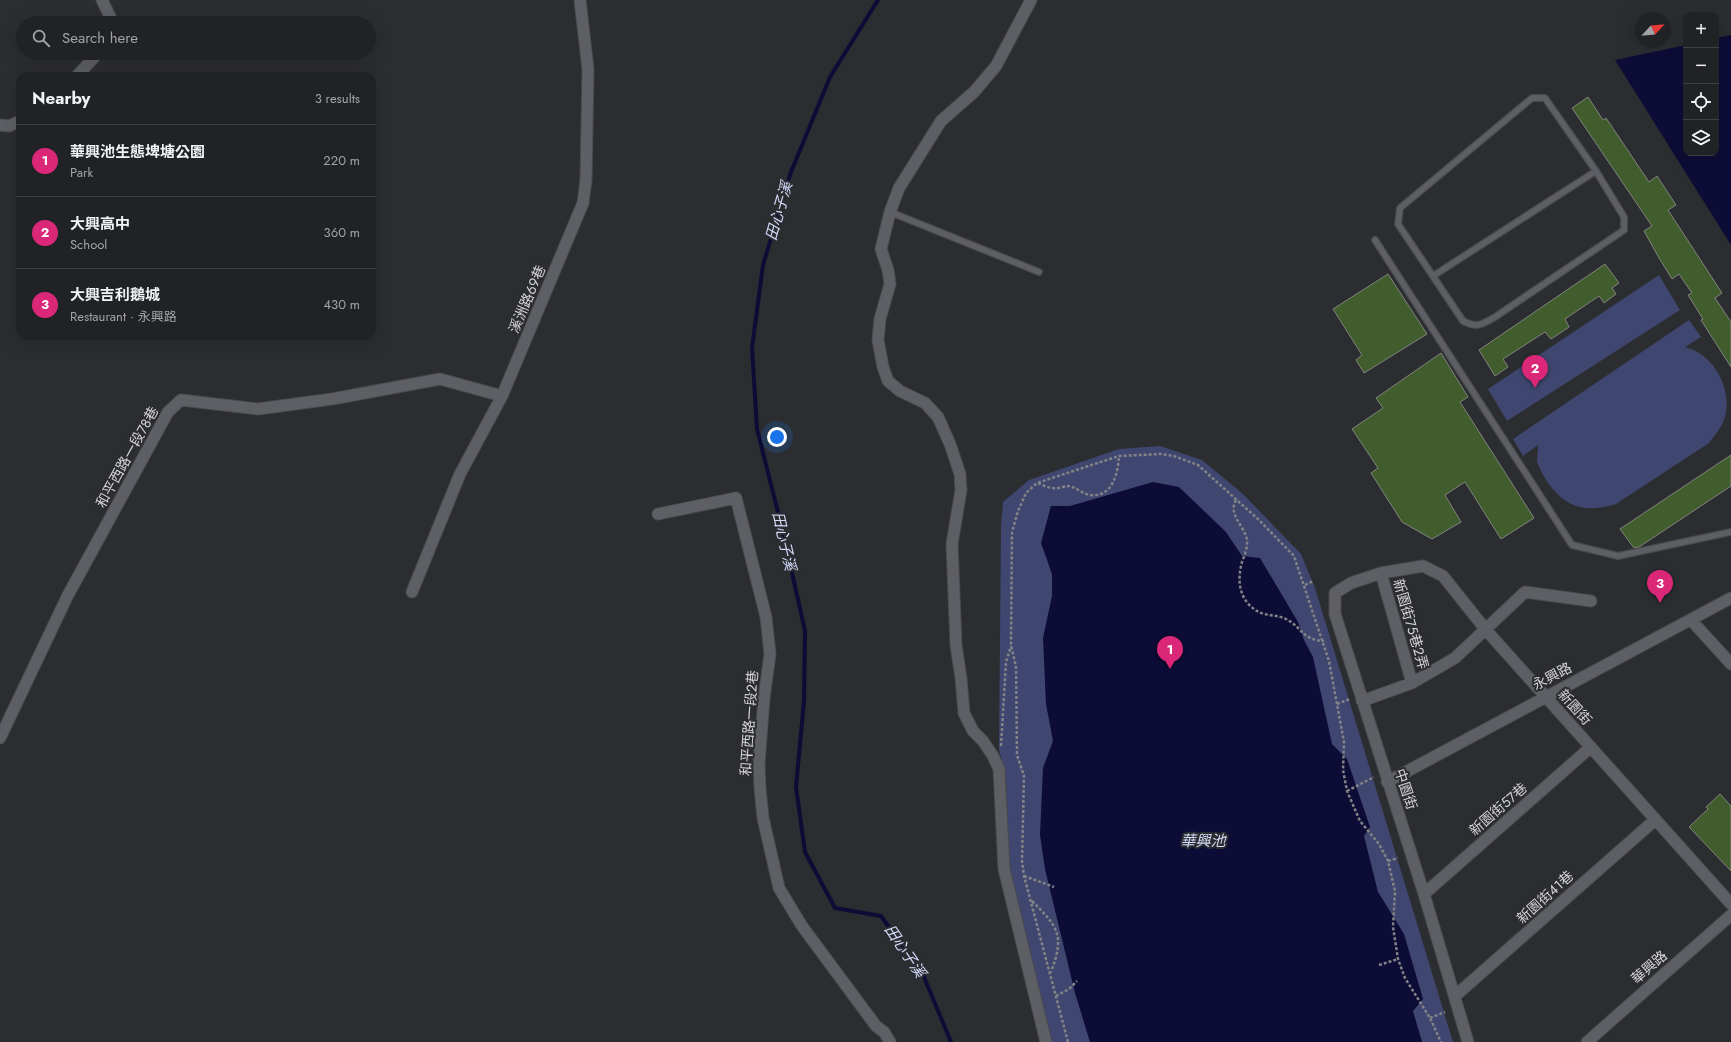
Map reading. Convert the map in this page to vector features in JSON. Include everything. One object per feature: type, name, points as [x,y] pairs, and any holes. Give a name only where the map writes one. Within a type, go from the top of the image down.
[{"type":"street","points":[[102,0],[110,16]]},
{"type":"street","name":"溪洲路69巷","points":[[412,592],[460,474],[502,396],[583,203],[586,180],[588,70],[580,0]]},
{"type":"street","points":[[1032,0],[996,66],[974,92],[940,122],[899,188],[890,212],[881,249],[888,270],[890,284],[880,319],[878,340],[883,367],[888,381],[900,391],[925,402],[938,417],[950,444],[960,474],[961,490],[952,544],[956,645],[962,678],[964,713],[973,731],[983,741],[993,756],[999,769],[1004,870],[1046,1042]]},
{"type":"street","points":[[81,72],[92,60]]},
{"type":"street","points":[[0,125],[9,126],[16,123]]},
{"type":"street","name":"和平西路一段78巷","points":[[0,738],[68,595],[168,412],[181,400],[258,410],[332,399],[440,379],[502,396]]},
{"type":"street","name":"和平西路一段2巷","points":[[658,514],[736,498],[766,617],[770,654],[764,698],[759,764],[760,788],[763,818],[779,888],[802,926],[876,1026],[884,1032],[890,1042]]},
{"type":"street","name":"新園街","points":[[1381,573],[1423,566],[1443,576],[1486,630],[1731,904]]},
{"type":"street","name":"新園街75巷2弄","points":[[1381,573],[1412,683]]},
{"type":"street","name":"中園街","points":[[1381,573],[1351,583],[1335,593],[1336,614],[1387,782],[1424,894],[1468,1042]]},
{"type":"street","points":[[1362,702],[1412,683],[1455,658],[1525,592],[1591,601]]},
{"type":"street","name":"永興路","points":[[1387,782],[1545,696],[1731,598]]},
{"type":"street","points":[[1691,620],[1731,664]]},
{"type":"street","name":"新園街57巷","points":[[1424,894],[1591,748]]},
{"type":"street","name":"新園街41巷","points":[[1455,996],[1655,820]]},
{"type":"street","name":"華興路","points":[[1587,1042],[1731,914]]},
{"type":"lane","points":[[1532,98],[1545,98],[1596,171],[1624,217],[1624,230],[1481,326],[1470,325],[1462,321],[1398,224],[1400,208],[1532,98]]},
{"type":"lane","points":[[1433,276],[1596,171]]},
{"type":"lane","points":[[890,212],[1039,272]]},
{"type":"lane","points":[[1375,240],[1572,544],[1618,556],[1731,532]]},
{"type":"path","points":[[1068,1042],[1032,901],[1024,876],[1022,861],[1024,776],[1017,754],[1016,667],[1011,645],[1012,532],[1018,511],[1026,493],[1037,483],[1119,456],[1161,454],[1174,456],[1198,465],[1259,520],[1294,556],[1324,641],[1344,742],[1343,770],[1347,792],[1360,821],[1370,833],[1388,861],[1395,891],[1393,913],[1394,942],[1398,959],[1405,978],[1430,1018],[1441,1042]]},
{"type":"path","points":[[1037,483],[1057,488],[1068,485],[1090,495],[1100,494],[1110,487],[1115,479],[1118,470],[1119,456]]},
{"type":"path","points":[[1236,500],[1233,510],[1246,536],[1247,544],[1239,578],[1240,591],[1244,599],[1254,610],[1264,614],[1282,617],[1290,621],[1303,634],[1314,641],[1324,641]]},
{"type":"path","points":[[1305,585],[1313,581]]},
{"type":"path","points":[[1003,750],[1002,733],[1006,662],[1011,645]]},
{"type":"path","points":[[1337,704],[1350,699]]},
{"type":"path","points":[[1347,792],[1374,777]]},
{"type":"path","points":[[1388,861],[1398,858]]},
{"type":"path","points":[[1024,876],[1054,887]]},
{"type":"path","points":[[1032,901],[1053,924],[1058,933],[1056,960],[1050,973]]},
{"type":"path","points":[[1379,965],[1398,959]]},
{"type":"path","points":[[1056,996],[1070,989],[1077,981]]},
{"type":"path","points":[[1430,1018],[1445,1012]]},
{"type":"shaded area","points":[[1659,275],[1680,310],[1507,421],[1488,389]]},
{"type":"shaded area","points":[[1689,320],[1701,337],[1685,347],[1694,350],[1713,365],[1725,390],[1725,417],[1716,434],[1709,443],[1616,504],[1606,507],[1587,508],[1578,507],[1563,499],[1548,483],[1540,469],[1537,461],[1538,445],[1523,456],[1513,439]]},
{"type":"shaded area","name":"華興池","points":[[1160,446],[1202,460],[1243,494],[1301,554],[1315,588],[1453,1042],[1051,1042],[1007,874],[1006,777],[999,749],[1001,526],[1003,502],[1029,480],[1119,449]]},
{"type":"water","points":[[1731,35],[1731,245],[1615,60],[1683,46],[1683,156],[1719,156],[1719,37]]},
{"type":"water","name":"華興池","points":[[1153,482],[1179,487],[1226,532],[1242,556],[1260,558],[1298,622],[1304,640],[1313,657],[1332,744],[1347,759],[1370,827],[1364,836],[1378,892],[1404,934],[1423,999],[1413,1011],[1422,1042],[1090,1042],[1075,993],[1045,869],[1040,835],[1043,768],[1053,741],[1046,704],[1043,638],[1052,596],[1052,574],[1041,543],[1051,506],[1070,506]]},
{"type":"building","points":[[1588,97],[1603,120],[1606,118],[1649,182],[1657,176],[1676,205],[1668,210],[1722,293],[1715,298],[1731,322],[1731,367],[1701,320],[1703,319],[1688,295],[1692,293],[1679,274],[1672,279],[1659,258],[1644,231],[1652,226],[1572,108]]},
{"type":"building","points":[[1605,264],[1619,283],[1612,288],[1616,294],[1604,303],[1599,296],[1565,319],[1569,327],[1551,339],[1545,332],[1503,359],[1508,367],[1495,376],[1479,350]]},
{"type":"building","points":[[1388,274],[1427,334],[1364,373],[1356,360],[1362,355],[1333,309]]},
{"type":"building","points":[[1441,353],[1468,397],[1460,402],[1534,518],[1501,539],[1465,482],[1445,495],[1461,522],[1432,539],[1402,522],[1371,473],[1378,468],[1352,429],[1383,408],[1376,398]]},
{"type":"building","points":[[1731,455],[1731,486],[1639,547],[1634,548],[1620,529]]},
{"type":"building","points":[[1720,794],[1731,806],[1731,871],[1689,827],[1708,809],[1706,807]]},
{"type":"waterway","name":"田心子溪","points":[[878,0],[830,77],[791,172],[763,265],[752,348],[757,429],[782,528],[805,631],[804,701],[796,787],[805,852],[835,908],[881,916],[924,977],[951,1042]]},
{"type":"place","name":"大興高中","points":[[1535,388]]},
{"type":"place","name":"大興吉利鵝城","points":[[1660,603]]},
{"type":"place","name":"華興池生態埤塘公園","points":[[1170,669]]}]
